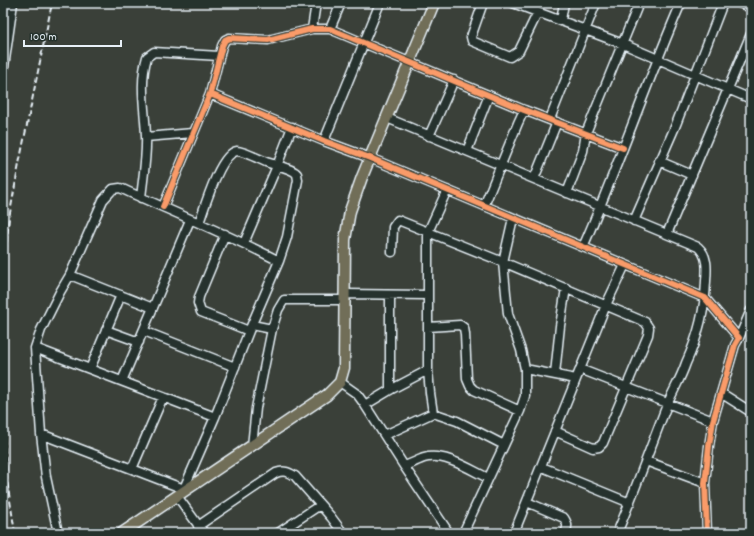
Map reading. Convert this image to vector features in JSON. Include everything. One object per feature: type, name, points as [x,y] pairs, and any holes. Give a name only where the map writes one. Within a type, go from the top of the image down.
[{"type":"main road","points":[[122,533],[327,395],[340,382],[344,368],[344,297],[347,226],[355,194],[434,3]]},
{"type":"street","points":[[312,29],[316,3]]},
{"type":"street","points":[[330,29],[341,3]]},
{"type":"street","points":[[324,141],[380,3]]},
{"type":"street","points":[[482,3],[471,37],[472,41],[510,57],[519,51],[538,12]]},
{"type":"street","points":[[512,3],[623,44],[751,99]]},
{"type":"street","points":[[561,20],[564,3]]},
{"type":"street","points":[[534,179],[585,30],[596,3]]},
{"type":"street","points":[[567,193],[583,151],[586,134],[639,3]]},
{"type":"street","points":[[583,247],[657,59],[681,3]]},
{"type":"street","points":[[634,221],[675,127],[723,3]]},
{"type":"street","points":[[739,3],[751,8]]},
{"type":"street","points":[[3,74],[12,4]]},
{"type":"street","points":[[162,207],[210,94],[219,56],[225,40],[229,38],[268,40],[312,29],[330,29],[410,61],[524,110],[623,148]]},
{"type":"street","points":[[667,234],[751,34]]},
{"type":"street","points":[[141,198],[146,137],[142,96],[144,64],[146,57],[154,52],[219,56]]},
{"type":"street","points":[[430,136],[454,80]]},
{"type":"street","points":[[210,94],[324,141],[370,158],[705,298],[739,338]]},
{"type":"street","points":[[467,151],[489,95]]},
{"type":"street","points":[[484,206],[524,110]]},
{"type":"street","points":[[387,118],[698,247],[704,252],[707,266],[705,298],[697,336],[668,403],[617,533]]},
{"type":"street","points":[[244,243],[292,127]]},
{"type":"street","points":[[146,137],[194,133]]},
{"type":"street","points":[[181,493],[215,417],[250,328],[288,238],[298,174],[295,171],[237,151],[231,154],[223,163],[199,223]]},
{"type":"street","points":[[659,161],[692,175]]},
{"type":"street","points":[[58,533],[46,477],[41,434],[35,348],[41,330],[70,275],[103,200],[109,192],[113,189],[120,188],[190,220],[225,234],[279,261]]},
{"type":"street","points":[[433,413],[428,370],[428,232],[447,190]]},
{"type":"street","points":[[462,533],[520,411],[525,396],[525,369],[521,350],[508,314],[502,262],[513,218]]},
{"type":"street","points":[[122,381],[190,220]]},
{"type":"street","points":[[392,252],[393,227],[398,220],[646,322],[649,328],[648,335],[603,443],[598,447],[593,448],[555,431]]},
{"type":"street","points":[[225,234],[199,296],[199,306],[201,312],[250,328],[272,329]]},
{"type":"street","points":[[514,533],[542,467],[606,305],[625,265]]},
{"type":"street","points":[[70,275],[153,308]]},
{"type":"street","points":[[555,374],[566,288]]},
{"type":"street","points":[[90,369],[120,295]]},
{"type":"street","points":[[252,446],[256,408],[272,329],[278,310],[284,300],[428,295]]},
{"type":"street","points":[[390,296],[390,390]]},
{"type":"street","points":[[708,533],[705,483],[713,421],[735,345],[751,310]]},
{"type":"street","points":[[428,327],[460,325],[464,328],[467,378],[470,386],[474,390],[520,411]]},
{"type":"street","points":[[106,330],[139,342]]},
{"type":"street","points":[[144,331],[235,367]]},
{"type":"street","points":[[35,348],[215,417]]},
{"type":"street","points":[[525,369],[576,379]]},
{"type":"street","points":[[580,369],[627,386],[713,421]]},
{"type":"street","points":[[365,405],[428,370]]},
{"type":"street","points":[[340,382],[357,394],[365,405],[449,533]]},
{"type":"street","points":[[721,393],[751,412]]},
{"type":"street","points":[[132,469],[163,397]]},
{"type":"street","points":[[385,435],[433,413],[457,421],[504,445]]},
{"type":"street","points":[[41,434],[132,469],[181,493],[198,526],[204,533]]},
{"type":"street","points":[[404,466],[426,458],[440,457],[457,463],[488,478]]},
{"type":"street","points":[[646,461],[705,483]]},
{"type":"street","points":[[542,467],[630,503]]},
{"type":"street","points":[[198,526],[281,471],[288,472],[295,476],[320,506],[331,516],[343,533]]},
{"type":"street","points":[[527,502],[564,518],[567,523],[565,533]]},
{"type":"street","points":[[279,533],[320,506]]},
{"type":"railway","points":[[3,278],[9,218],[52,3]]},
{"type":"railway","points":[[3,420],[7,481],[15,533]]},
{"type":"cycle path","points":[[163,207],[210,94],[222,46],[225,40],[229,38],[268,40],[312,29],[330,29],[524,110],[623,148]]},
{"type":"cycle path","points":[[210,94],[324,141],[370,158],[705,298],[739,338],[735,345],[713,421],[705,483],[707,533]]}]
